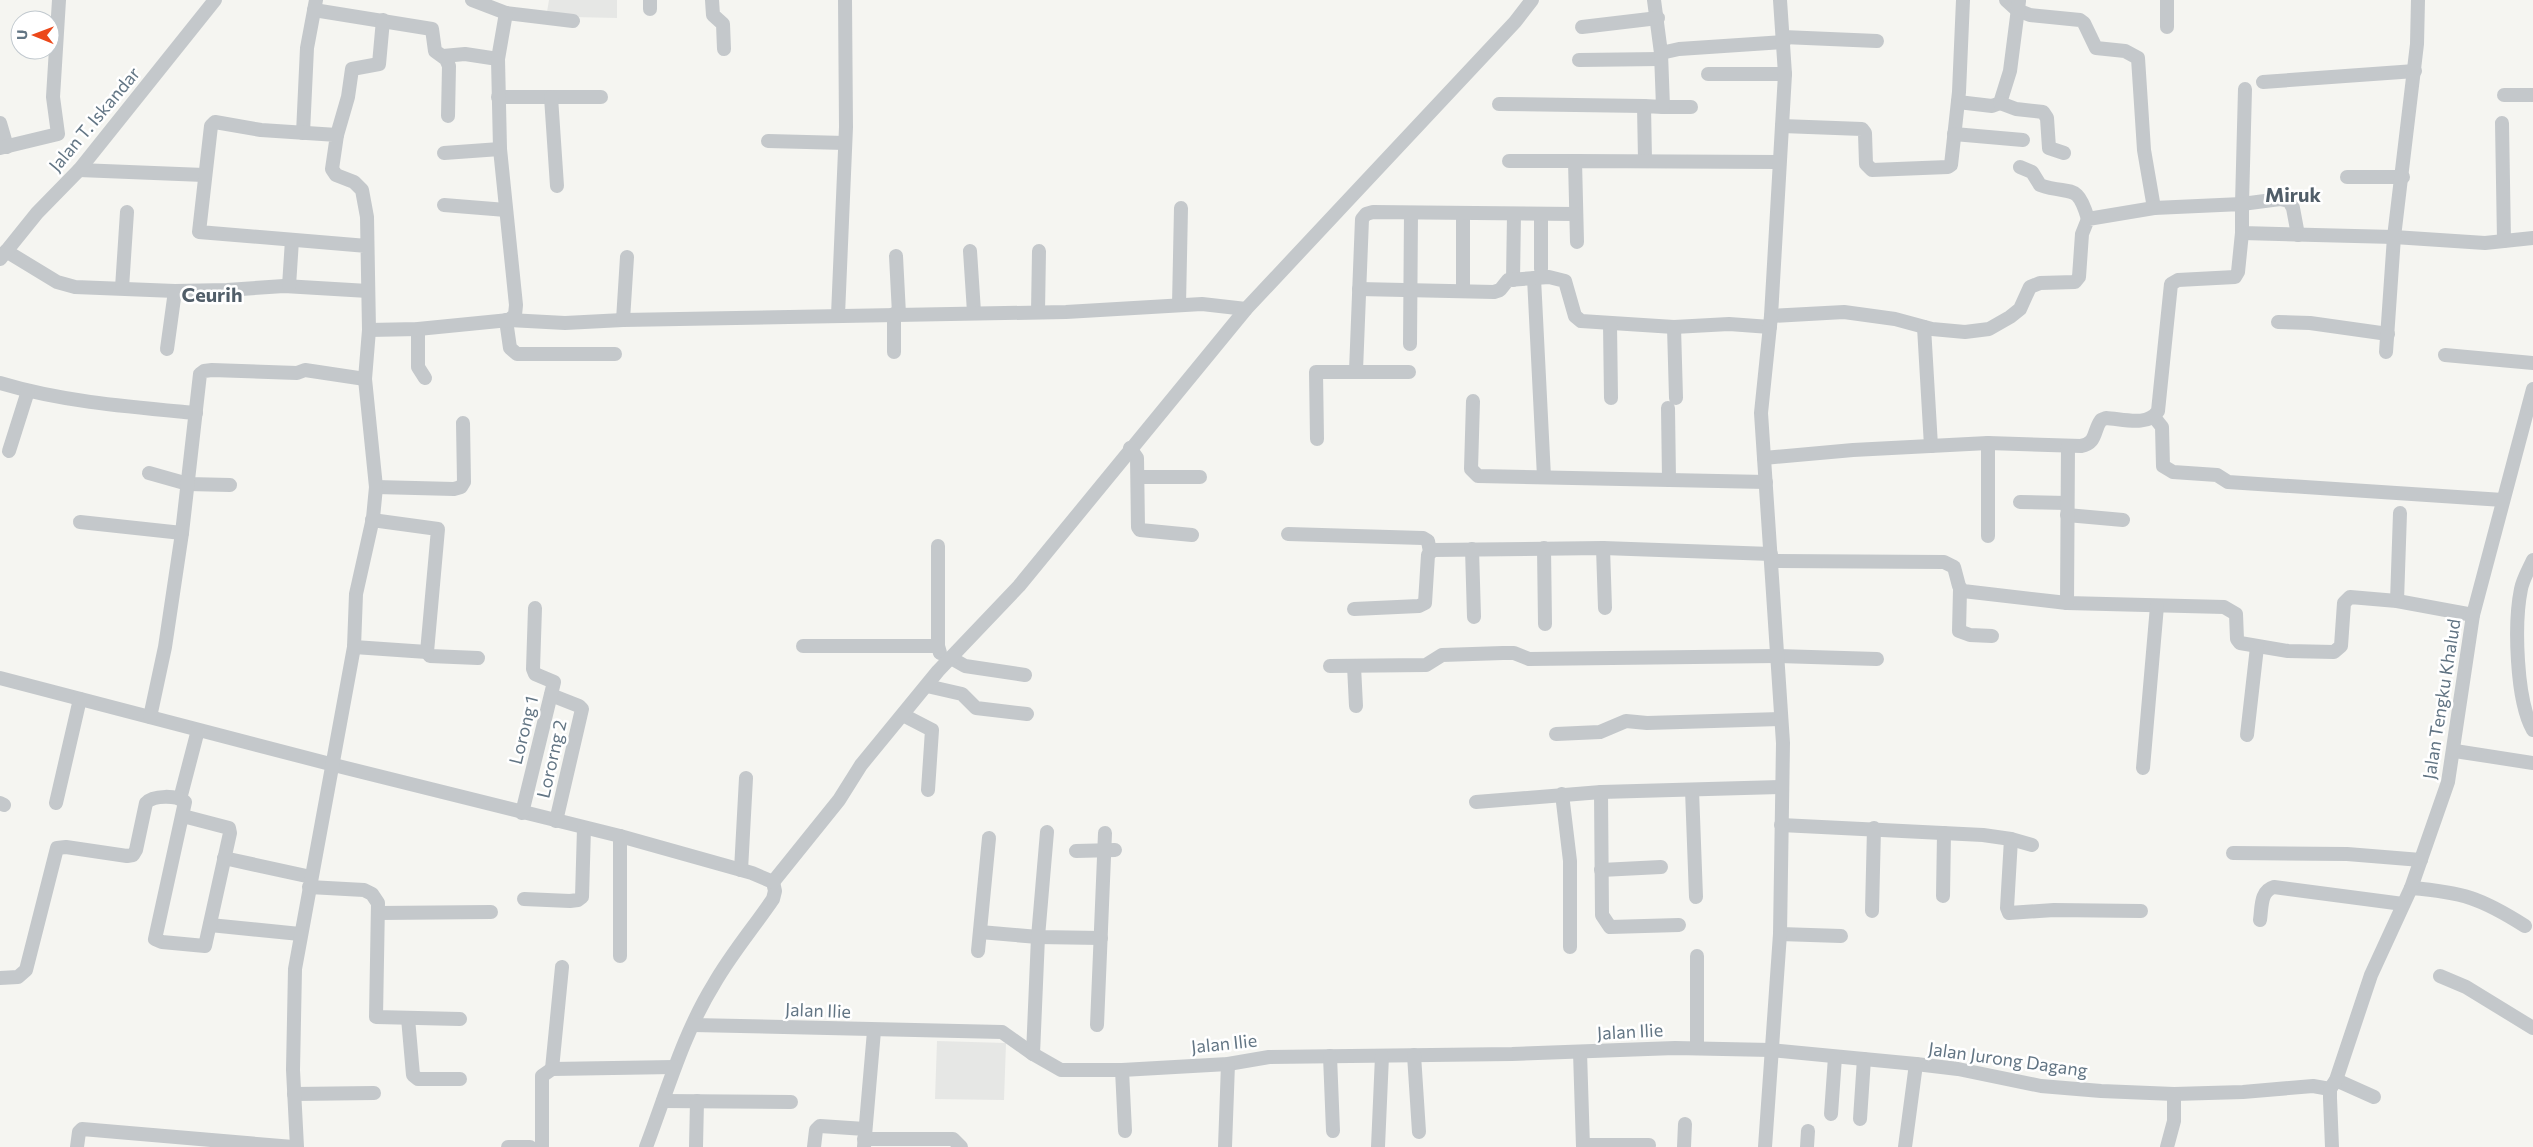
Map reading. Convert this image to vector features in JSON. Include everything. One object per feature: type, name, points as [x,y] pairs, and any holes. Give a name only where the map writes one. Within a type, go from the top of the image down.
[{"type":"street","points":[[0,123],[3,147],[58,134],[53,97],[60,0]]},
{"type":"street","name":"Jalan T. Iskandar","points":[[3,255],[37,213],[79,170],[215,0]]},
{"type":"street","points":[[472,0],[506,13],[573,21]]},
{"type":"street","points":[[712,0],[713,15],[723,24],[724,49]]},
{"type":"street","points":[[838,315],[845,143],[845,0]]},
{"type":"street","points":[[772,882],[840,800],[861,766],[903,715],[948,662],[1019,586],[1130,448],[1246,309],[1508,29],[1532,0]]},
{"type":"street","points":[[1654,0],[1654,8],[1658,18],[1663,107]]},
{"type":"street","points":[[1765,1147],[1780,934],[1782,787],[1781,719],[1761,413],[1770,321],[1778,162],[1785,74],[1780,0]]},
{"type":"street","points":[[1782,126],[1862,129],[1866,133],[1866,164],[1872,170],[1948,167],[1951,165],[1958,102],[1963,0]]},
{"type":"street","points":[[2006,0],[2018,5],[2030,15],[2080,20],[2084,23],[2096,48],[2125,51],[2133,53],[2138,58],[2144,150],[2154,208]]},
{"type":"street","points":[[2167,0],[2167,27]]},
{"type":"street","points":[[2386,352],[2394,237],[2415,71],[2418,0]]},
{"type":"street","points":[[302,133],[306,48],[315,5],[432,29],[435,52],[443,56],[465,54],[498,59]]},
{"type":"street","points":[[2000,103],[2010,71],[2018,5]]},
{"type":"street","points":[[506,13],[498,59],[498,97],[500,149],[516,304],[515,315],[508,320]]},
{"type":"street","points":[[1582,26],[1658,18]]},
{"type":"street","points":[[297,1147],[294,1094],[295,969],[300,934],[334,765],[354,647],[356,594],[372,520],[376,487],[365,379],[369,330],[366,246],[367,217],[362,190],[354,182],[336,175],[332,169],[337,135],[348,97],[352,69],[378,64],[383,20]]},
{"type":"street","points":[[1578,60],[1661,56],[1679,49],[1784,40],[1877,40]]},
{"type":"street","points":[[443,56],[449,66],[448,116]]},
{"type":"street","points":[[2263,82],[2415,71]]},
{"type":"street","points":[[1708,74],[1785,74]]},
{"type":"street","points":[[1764,458],[1988,443],[2088,445],[2093,440],[2098,424],[2106,418],[2146,420],[2154,417],[2158,411],[2171,284],[2178,280],[2235,277],[2238,272],[2242,233],[2245,89]]},
{"type":"street","points":[[2504,95],[2533,95]]},
{"type":"street","points":[[498,97],[601,97]]},
{"type":"street","points":[[551,97],[558,186]]},
{"type":"street","points":[[1958,102],[1992,106],[2000,103],[2016,108],[2043,112],[2047,118],[2049,148],[2064,152]]},
{"type":"street","points":[[1499,104],[1692,107]]},
{"type":"street","points":[[1644,106],[1645,160]]},
{"type":"street","points":[[337,135],[261,130],[215,122],[210,129],[199,232],[366,246]]},
{"type":"street","points":[[2502,123],[2504,241]]},
{"type":"street","points":[[1954,134],[2023,140]]},
{"type":"street","points":[[768,141],[845,143]]},
{"type":"street","points":[[444,153],[500,149]]},
{"type":"street","points":[[1509,161],[1645,160],[1778,162]]},
{"type":"street","points":[[1575,161],[1577,242]]},
{"type":"street","points":[[1359,289],[1494,292],[1500,290],[1508,280],[1537,274],[1565,281],[1575,316],[1581,321],[1674,327],[1770,321],[1844,312],[1895,319],[1924,327],[1958,332],[1989,329],[2020,309],[2030,288],[2040,283],[2075,282],[2079,277],[2082,234],[2088,219],[2081,197],[2075,193],[2040,184],[2032,172],[2020,167]]},
{"type":"street","points":[[79,170],[204,175]]},
{"type":"street","points":[[2347,177],[2403,177]]},
{"type":"street","points":[[2088,219],[2154,208],[2242,204],[2280,200],[2289,201],[2293,208],[2298,235]]},
{"type":"street","points":[[444,205],[506,210]]},
{"type":"street","points":[[1178,305],[1181,208]]},
{"type":"street","points":[[122,288],[127,212]]},
{"type":"street","points":[[1356,371],[1362,219],[1366,214],[1373,212],[1575,214]]},
{"type":"street","points":[[1410,344],[1411,213]]},
{"type":"street","points":[[1463,291],[1464,214]]},
{"type":"street","points":[[1513,280],[1514,214]]},
{"type":"street","points":[[1541,214],[1537,274],[1544,477]]},
{"type":"street","points":[[2242,233],[2394,237],[2485,243],[2533,238]]},
{"type":"street","points":[[289,286],[292,240]]},
{"type":"street","points":[[970,250],[974,312]]},
{"type":"street","points":[[1038,251],[1038,312]]},
{"type":"street","points":[[3,255],[66,285],[175,290],[289,286],[368,291]]},
{"type":"street","points":[[894,352],[896,256]]},
{"type":"street","points":[[623,320],[627,257]]},
{"type":"street","points":[[167,349],[175,290]]},
{"type":"street","points":[[369,330],[418,329],[508,320],[565,323],[838,315],[1038,312],[1202,304],[1246,309]]},
{"type":"street","points":[[508,320],[510,348],[517,354],[615,354]]},
{"type":"street","points":[[2278,322],[2388,334]]},
{"type":"street","points":[[1610,324],[1611,398]]},
{"type":"street","points":[[1669,480],[1674,327]]},
{"type":"street","points":[[1924,327],[1931,446]]},
{"type":"street","points":[[418,329],[418,367],[424,378]]},
{"type":"street","points":[[2444,355],[2533,363]]},
{"type":"street","points":[[150,717],[165,647],[182,533],[198,382],[204,371],[297,373],[305,370],[365,379]]},
{"type":"street","points":[[1317,439],[1316,372],[1409,372]]},
{"type":"street","points":[[0,382],[28,391],[100,404],[196,413]]},
{"type":"street","name":"Jalan Tengku Khalud","points":[[2333,1085],[2371,975],[2410,888],[2448,782],[2455,751],[2473,615],[2533,390]]},
{"type":"street","points":[[10,451],[28,391]]},
{"type":"street","points":[[1473,401],[1472,472],[1478,476],[1766,482]]},
{"type":"street","points":[[2154,417],[2162,427],[2163,466],[2173,472],[2217,475],[2228,482],[2503,500]]},
{"type":"street","points":[[376,487],[454,489],[461,487],[464,482],[463,423]]},
{"type":"street","points":[[1988,443],[1988,536]]},
{"type":"street","points":[[2066,604],[2068,446]]},
{"type":"street","points":[[1130,448],[1138,458],[1138,526],[1140,530],[1192,535]]},
{"type":"street","points":[[149,473],[188,484],[230,485]]},
{"type":"street","points":[[1138,477],[1200,477]]},
{"type":"street","points":[[2020,502],[2123,520]]},
{"type":"street","points":[[2397,601],[2400,513]]},
{"type":"street","points":[[372,520],[438,529],[427,652]]},
{"type":"street","points":[[80,522],[182,533]]},
{"type":"street","points":[[1288,534],[1423,538],[1428,541],[1430,552],[1425,603],[1419,606],[1354,609]]},
{"type":"street","points":[[938,546],[938,646],[948,662],[1025,675]]},
{"type":"street","points":[[1544,548],[1545,624]]},
{"type":"street","points":[[1603,548],[1605,608]]},
{"type":"street","points":[[1430,552],[1433,550],[1472,549],[1603,548],[1771,557],[1944,562],[1956,570],[1960,590],[1959,630],[1970,635],[1992,636]]},
{"type":"street","points":[[1472,549],[1474,617]]},
{"type":"street","points":[[2533,560],[2521,587],[2516,642],[2522,690],[2533,730]]},
{"type":"street","points":[[1960,590],[2066,604],[2224,607],[2236,614],[2237,638],[2240,643],[2288,651],[2334,652],[2341,646],[2345,600],[2358,596],[2473,615]]},
{"type":"street","points":[[2143,768],[2157,606]]},
{"type":"street","name":"Lorong 1","points":[[522,813],[554,682],[535,674],[534,608]]},
{"type":"street","points":[[803,646],[938,646]]},
{"type":"street","points":[[354,647],[427,652],[430,656],[478,658]]},
{"type":"street","points":[[2246,735],[2257,647]]},
{"type":"street","points":[[1330,666],[1426,665],[1442,655],[1503,652],[1514,653],[1529,659],[1777,656],[1877,658]]},
{"type":"street","points":[[1354,666],[1356,706]]},
{"type":"street","points":[[0,678],[522,813],[620,836],[741,870],[772,882]]},
{"type":"street","points":[[927,686],[962,694],[976,708],[1028,714]]},
{"type":"street","name":"Lororng 2","points":[[551,695],[582,709],[556,821]]},
{"type":"street","points":[[56,803],[80,699]]},
{"type":"street","points":[[903,715],[932,730],[928,790]]},
{"type":"street","points":[[1556,734],[1600,732],[1626,721],[1647,723],[1781,719]]},
{"type":"street","points":[[180,799],[198,730]]},
{"type":"street","points":[[2455,751],[2533,763]]},
{"type":"street","points":[[741,870],[746,778]]},
{"type":"street","points":[[1476,802],[1601,792],[1782,787]]},
{"type":"street","points":[[1692,790],[1696,897]]},
{"type":"street","points":[[1601,792],[1602,915],[1610,927],[1679,925]]},
{"type":"street","points":[[1562,794],[1565,836],[1570,861],[1570,947]]},
{"type":"street","points":[[0,978],[18,977],[26,970],[57,848],[66,847],[133,855],[136,850],[148,800],[155,798],[180,799],[184,802],[183,816],[155,939],[162,942],[204,947],[229,828],[183,816]]},
{"type":"street","points":[[1781,825],[1944,832],[2011,839],[2032,845]]},
{"type":"street","points":[[524,899],[570,901],[578,900],[582,897],[584,828]]},
{"type":"street","points":[[1872,911],[1874,828]]},
{"type":"street","points":[[1033,1054],[1038,937],[1047,832]]},
{"type":"street","points":[[1942,896],[1944,832]]},
{"type":"street","points":[[1097,1024],[1100,938],[1110,851],[1105,833]]},
{"type":"street","points":[[620,836],[620,956]]},
{"type":"street","points":[[978,950],[989,838]]},
{"type":"street","points":[[2011,839],[2007,908],[2009,913],[2054,910],[2141,911]]},
{"type":"street","points":[[1076,851],[1110,851]]},
{"type":"street","points":[[2233,854],[2347,854],[2420,860]]},
{"type":"street","points":[[224,858],[310,882],[364,890],[376,900],[379,913],[376,1017],[460,1019]]},
{"type":"street","points":[[1601,870],[1661,867]]},
{"type":"street","points":[[646,1147],[674,1067],[693,1025],[714,984],[773,899],[775,892],[772,882]]},
{"type":"street","points":[[2260,920],[2264,893],[2268,888],[2274,886],[2403,904]]},
{"type":"street","points":[[2410,888],[2444,890],[2474,898],[2525,926]]},
{"type":"street","points":[[379,913],[491,912]]},
{"type":"street","points":[[210,925],[300,934]]},
{"type":"street","points":[[980,932],[1038,937],[1100,938]]},
{"type":"street","points":[[1780,934],[1842,936]]},
{"type":"street","points":[[1697,956],[1697,1048]]},
{"type":"street","points":[[552,1069],[562,967]]},
{"type":"street","points":[[2440,976],[2466,987],[2533,1028]]},
{"type":"street","points":[[408,1018],[413,1075],[418,1079],[460,1079]]},
{"type":"street","name":"Jalan Ilie","points":[[693,1025],[874,1031],[1002,1032],[1033,1054],[1061,1070],[1122,1070],[1228,1064],[1269,1057],[1580,1052],[1697,1048],[1771,1050]]},
{"type":"street","points":[[864,1138],[874,1031]]},
{"type":"street","name":"Jalan Jurong Dagang","points":[[1771,1050],[1958,1069],[2041,1086],[2174,1094],[2244,1092],[2333,1085],[2374,1097]]},
{"type":"street","points":[[1580,1052],[1583,1146],[1649,1145]]},
{"type":"street","points":[[1414,1055],[1419,1132]]},
{"type":"street","points":[[1330,1056],[1333,1131]]},
{"type":"street","points":[[1378,1147],[1382,1056]]},
{"type":"street","points":[[1831,1114],[1835,1056]]},
{"type":"street","points":[[1860,1118],[1864,1059]]},
{"type":"street","points":[[1225,1147],[1228,1064]]},
{"type":"street","points":[[1905,1147],[1916,1064]]},
{"type":"street","points":[[542,1147],[542,1076],[552,1069],[674,1067]]},
{"type":"street","points":[[1122,1070],[1125,1131]]},
{"type":"street","points":[[2332,1147],[2333,1085]]},
{"type":"street","points":[[294,1094],[374,1093]]},
{"type":"street","points":[[2167,1147],[2174,1121],[2174,1094]]},
{"type":"street","points":[[662,1101],[791,1102]]},
{"type":"street","points":[[696,1147],[697,1101]]},
{"type":"street","points":[[1684,1147],[1685,1124]]},
{"type":"street","points":[[814,1147],[816,1130],[820,1126],[864,1138],[953,1139],[961,1147]]},
{"type":"street","points":[[77,1147],[79,1132],[82,1130],[293,1147]]},
{"type":"street","points":[[1807,1147],[1808,1131]]},
{"type":"street","points":[[508,1147],[530,1147]]},
{"type":"shaded area","points":[[549,0],[617,0],[617,18],[573,17],[547,12]]},
{"type":"shaded area","points":[[937,1041],[1006,1043],[1004,1100],[935,1099]]},
{"type":"district","name":"Miruk","points":[[2293,194]]},
{"type":"district","name":"Ceurih","points":[[212,294]]}]
